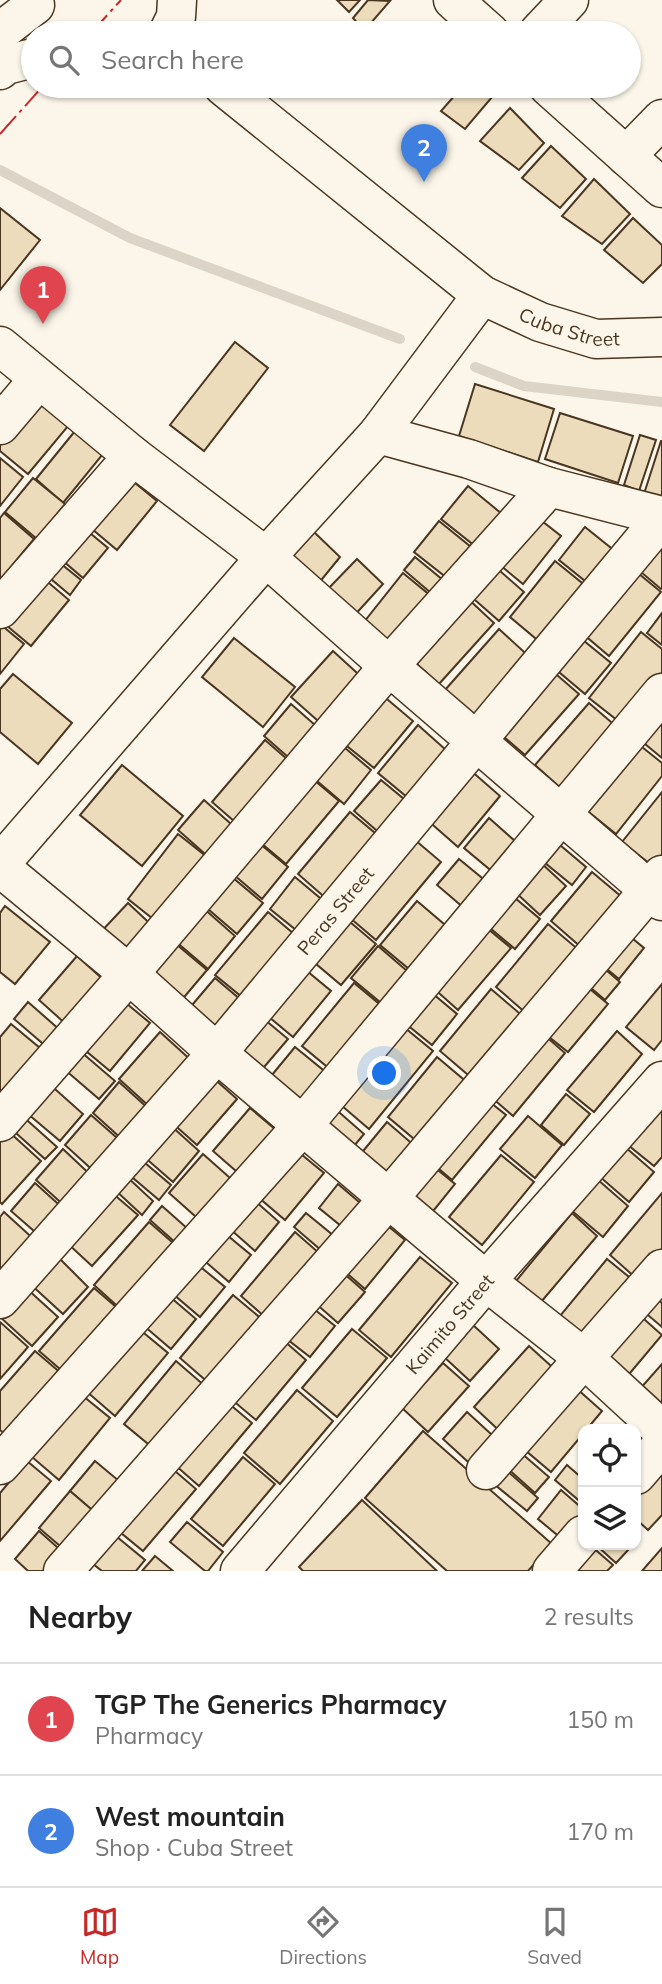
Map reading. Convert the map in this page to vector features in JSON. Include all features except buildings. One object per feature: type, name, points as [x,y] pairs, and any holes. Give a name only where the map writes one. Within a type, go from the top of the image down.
[{"type":"street","points":[[173,21],[177,0]]},
{"type":"street","points":[[453,0],[477,21]]},
{"type":"street","points":[[549,21],[569,0]]},
{"type":"street","points":[[22,21],[38,13]]},
{"type":"street","points":[[0,32],[21,22]]},
{"type":"street","points":[[0,71],[6,65],[21,61]]},
{"type":"street","name":"Cuba Street","points":[[238,98],[482,295],[541,322],[596,339],[662,337]]},
{"type":"street","points":[[561,98],[662,188]]},
{"type":"street","points":[[626,156],[662,119]]},
{"type":"street","points":[[482,295],[377,434],[266,557],[0,865],[486,1281],[585,1359],[662,1430]]},
{"type":"street","points":[[0,346],[133,456],[266,557],[563,814],[658,889],[63,1571]]},
{"type":"street","points":[[0,425],[39,379]]},
{"type":"street","points":[[377,434],[469,459],[549,487],[662,517]]},
{"type":"street","points":[[0,609],[133,456]]},
{"type":"street","points":[[0,1122],[130,974],[389,666],[549,487]]},
{"type":"street","name":"Peras Street","points":[[0,1299],[217,1053],[662,517]]},
{"type":"street","points":[[0,1465],[303,1125],[662,693]]},
{"type":"street","name":"Kaimito Street","points":[[240,1571],[486,1281],[662,1081]]},
{"type":"street","points":[[486,1470],[662,1269]]},
{"type":"street","points":[[641,1469],[662,1444]]},
{"type":"street","points":[[552,1571],[578,1541]]},
{"type":"waterway","points":[[0,170],[130,238],[400,339]]},
{"type":"waterway","points":[[475,367],[524,386],[662,402]]},
{"type":"power","points":[[102,21],[121,0]]},
{"type":"power","points":[[0,134],[32,98]]},
{"type":"place","name":"West mountain","points":[[424,182]]},
{"type":"place","name":"TGP The Generics Pharmacy","points":[[43,324]]}]
